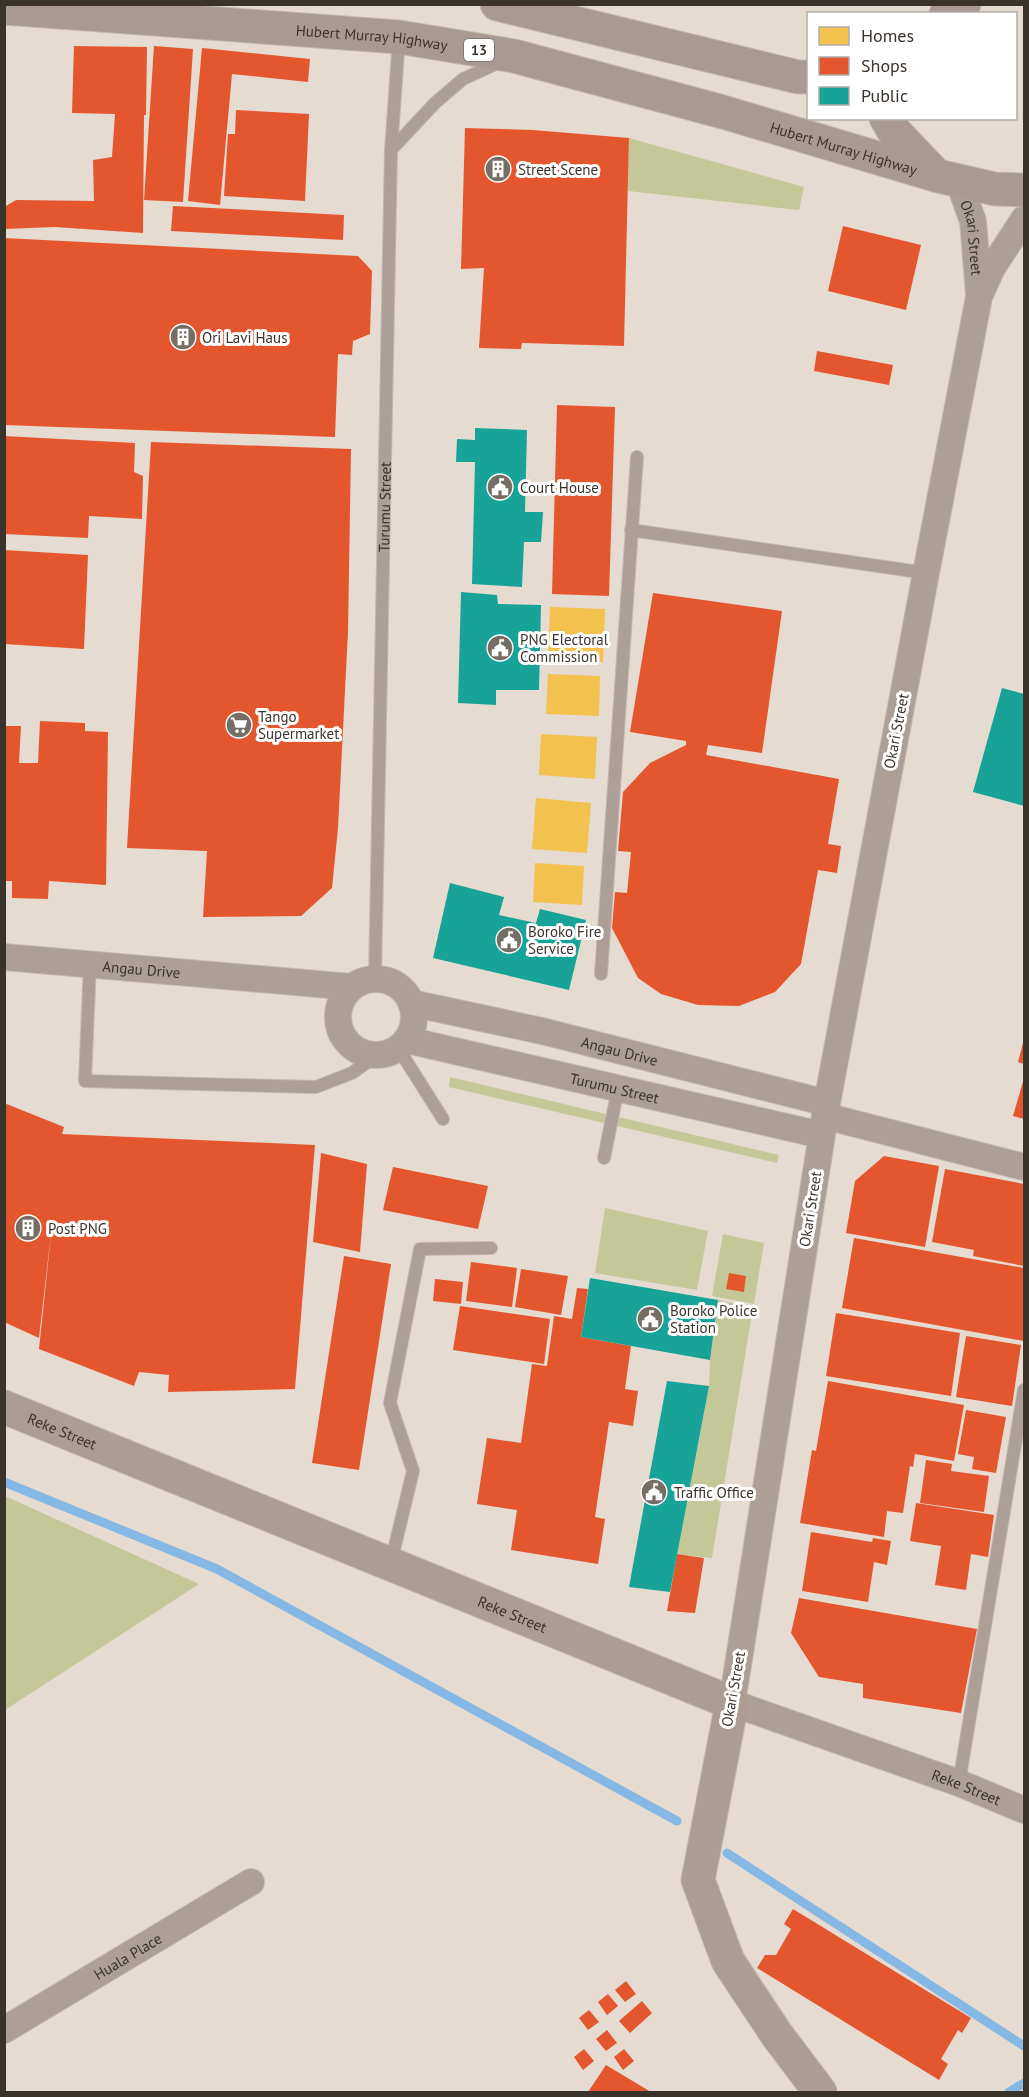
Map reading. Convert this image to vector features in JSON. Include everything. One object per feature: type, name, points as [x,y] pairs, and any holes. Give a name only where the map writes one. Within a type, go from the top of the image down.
[{"type":"highway","points":[[497,4],[798,77],[807,77]]},
{"type":"highway","points":[[950,12],[964,4]]},
{"type":"highway","name":"Hubert Murray Highway","points":[[4,8],[399,37],[514,56],[723,112],[948,178]]},
{"type":"highway","points":[[887,120],[893,130],[948,178]]},
{"type":"highway","name":"13","points":[[948,178],[995,189],[1024,190]]},
{"type":"street","name":"Okari Street","points":[[948,178],[973,221],[980,297]]},
{"type":"street","name":"Okari Street","points":[[820,2092],[777,2035],[728,1961],[698,1880],[732,1703],[824,1118],[980,297],[992,268],[1024,219]]},
{"type":"street","name":"Angau Drive","points":[[4,957],[352,987]]},
{"type":"street","points":[[375,978],[396,984],[405,992],[414,1014],[413,1026],[394,1048],[361,1052],[342,1034],[338,1021],[339,1008],[344,996],[352,987],[362,981],[375,978]]},
{"type":"street","name":"Angau Drive","points":[[411,1003],[542,1030],[824,1118],[1024,1167]]},
{"type":"street","name":"Turumu Street","points":[[394,1048],[618,1089],[824,1118]]},
{"type":"street","name":"Reke Street","points":[[4,1407],[732,1703],[959,1783],[1024,1810]]},
{"type":"street","name":"Huala Place","points":[[4,2030],[251,1882]]},
{"type":"lane","name":"Turumu Street","points":[[375,978],[391,150],[399,37]]},
{"type":"lane","points":[[391,150],[435,103],[462,79],[514,56]]},
{"type":"lane","points":[[601,974],[637,457]]},
{"type":"lane","points":[[631,530],[926,573]]},
{"type":"lane","points":[[90,963],[85,1081],[316,1087],[352,1073],[394,1048],[443,1119]]},
{"type":"lane","points":[[604,1158],[618,1089]]},
{"type":"lane","points":[[390,1565],[413,1471],[390,1402],[420,1249],[491,1248]]},
{"type":"lane","points":[[959,1783],[1024,1390]]},
{"type":"green space","points":[[629,138],[804,187],[799,210],[628,191]]},
{"type":"green space","points":[[450,1077],[779,1155],[777,1163],[449,1087]]},
{"type":"green space","points":[[605,1208],[708,1231],[697,1290],[595,1273]]},
{"type":"green space","points":[[723,1234],[764,1243],[754,1304],[712,1296]]},
{"type":"green space","points":[[718,1300],[753,1307],[712,1558],[677,1554],[709,1386]]},
{"type":"green space","points":[[5,1496],[199,1584],[5,1710]]},
{"type":"building: Homes","points":[[550,607],[605,609],[603,662],[548,660]]},
{"type":"building: Homes","points":[[548,674],[600,676],[599,716],[546,714]]},
{"type":"building: Homes","points":[[541,734],[597,737],[595,779],[539,775]]},
{"type":"building: Homes","points":[[536,798],[591,803],[587,853],[532,849]]},
{"type":"building: Homes","points":[[535,863],[584,866],[582,905],[533,902]]},
{"type":"building: Shops","points":[[74,46],[147,47],[143,233],[55,227],[4,229],[4,207],[16,200],[94,201],[93,160],[112,157],[115,114],[72,113]]},
{"type":"building: Shops","points":[[154,46],[193,49],[183,202],[144,200]]},
{"type":"building: Shops","points":[[202,48],[310,59],[308,82],[232,74],[220,205],[188,201]]},
{"type":"building: Shops","points":[[236,110],[309,114],[305,201],[224,196],[228,134],[235,134]]},
{"type":"building: Shops","points":[[465,128],[533,130],[629,138],[624,346],[522,343],[521,349],[479,348],[484,268],[461,269]]},
{"type":"building: Shops","points":[[173,206],[344,215],[343,240],[171,231]]},
{"type":"building: Shops","points":[[843,226],[921,245],[906,310],[828,291]]},
{"type":"building: Shops","name":"Ori Lavi Haus","points":[[4,238],[358,256],[372,271],[370,334],[353,341],[352,355],[338,354],[335,437],[4,425]]},
{"type":"building: Shops","points":[[817,351],[893,365],[889,385],[814,371]]},
{"type":"building: Shops","points":[[557,405],[615,407],[609,596],[552,594]]},
{"type":"building: Shops","points":[[4,436],[135,443],[134,472],[143,476],[142,519],[89,516],[88,538],[4,534]]},
{"type":"building: Shops","points":[[151,442],[351,449],[348,632],[338,828],[332,888],[301,916],[203,917],[207,851],[127,848]]},
{"type":"building: Shops","points":[[4,550],[88,555],[84,649],[4,644]]},
{"type":"building: Shops","points":[[653,593],[782,611],[762,753],[708,745],[706,755],[839,779],[828,844],[841,846],[837,873],[818,870],[801,964],[775,992],[739,1006],[698,1005],[661,994],[638,978],[612,928],[615,892],[627,893],[631,852],[618,851],[623,792],[650,763],[686,745],[686,741],[630,732]]},
{"type":"building: Shops","points":[[40,721],[85,723],[85,731],[108,732],[106,885],[49,881],[48,899],[12,898],[12,881],[4,881],[4,726],[21,726],[19,763],[38,763]]},
{"type":"building: Shops","points":[[1024,1039],[1024,1064],[1018,1062]]},
{"type":"building: Shops","points":[[1024,1078],[1024,1119],[1013,1116]]},
{"type":"building: Shops","points":[[4,1103],[64,1127],[62,1134],[315,1145],[295,1389],[168,1392],[169,1375],[139,1372],[134,1386],[39,1349],[52,1225],[39,1338],[4,1322]]},
{"type":"building: Shops","points":[[321,1153],[367,1164],[360,1252],[313,1242]]},
{"type":"building: Shops","points":[[884,1156],[939,1166],[925,1247],[846,1233],[855,1181]]},
{"type":"building: Shops","points":[[393,1167],[488,1186],[478,1229],[383,1210]]},
{"type":"building: Shops","points":[[945,1169],[1024,1184],[1024,1266],[973,1256],[974,1250],[932,1242]]},
{"type":"building: Shops","points":[[854,1238],[1024,1268],[1024,1341],[842,1308]]},
{"type":"building: Shops","points":[[344,1256],[391,1264],[359,1470],[312,1463]]},
{"type":"building: Shops","points":[[471,1262],[517,1268],[512,1307],[466,1301]]},
{"type":"building: Shops","points":[[521,1269],[568,1276],[561,1315],[515,1307]]},
{"type":"building: Shops","points":[[729,1273],[746,1276],[744,1292],[726,1289]]},
{"type":"building: Shops","points":[[435,1279],[463,1282],[461,1304],[433,1301]]},
{"type":"building: Shops","points":[[577,1288],[588,1289],[581,1337],[631,1346],[625,1389],[638,1391],[633,1426],[609,1422],[595,1517],[605,1519],[598,1564],[511,1550],[517,1510],[477,1504],[487,1438],[521,1443],[532,1364],[547,1366],[554,1316],[572,1319]]},
{"type":"building: Shops","points":[[460,1306],[550,1319],[544,1364],[453,1350]]},
{"type":"building: Shops","points":[[836,1313],[960,1333],[951,1396],[826,1376]]},
{"type":"building: Shops","points":[[966,1336],[1021,1345],[1012,1406],[956,1397]]},
{"type":"building: Shops","points":[[828,1381],[964,1405],[954,1461],[915,1454],[913,1467],[910,1466],[903,1513],[887,1511],[884,1537],[800,1523],[812,1450],[816,1451]]},
{"type":"building: Shops","points":[[966,1410],[1006,1417],[996,1473],[972,1469],[974,1457],[958,1454]]},
{"type":"building: Shops","points":[[926,1460],[952,1464],[951,1471],[989,1476],[984,1512],[920,1503]]},
{"type":"building: Shops","points":[[916,1503],[994,1515],[988,1557],[971,1554],[966,1590],[935,1585],[941,1546],[910,1541]]},
{"type":"building: Shops","points":[[811,1532],[872,1542],[873,1538],[891,1541],[887,1565],[874,1562],[868,1602],[802,1591]]},
{"type":"building: Shops","points":[[677,1554],[704,1558],[695,1613],[667,1611]]},
{"type":"building: Shops","points":[[799,1598],[977,1629],[961,1713],[863,1698],[863,1684],[819,1677],[791,1633]]},
{"type":"building: Shops","points":[[793,1909],[971,2018],[962,2033],[958,2030],[941,2059],[948,2064],[939,2080],[757,1968],[765,1955],[776,1955],[791,1929],[784,1924]]},
{"type":"building: Shops","points":[[626,1981],[636,1994],[625,2002],[615,1990]]},
{"type":"building: Shops","points":[[608,1994],[618,2006],[607,2015],[598,2002]]},
{"type":"building: Shops","points":[[642,2001],[652,2013],[630,2033],[619,2021]]},
{"type":"building: Shops","points":[[589,2010],[599,2022],[588,2030],[579,2018]]},
{"type":"building: Shops","points":[[607,2030],[617,2043],[606,2051],[596,2039]]},
{"type":"building: Shops","points":[[584,2049],[594,2061],[583,2070],[574,2057]]},
{"type":"building: Shops","points":[[624,2049],[634,2061],[623,2070],[614,2057]]},
{"type":"building: Shops","points":[[606,2065],[651,2092],[588,2092]]},
{"type":"building: Public","name":"Court House","points":[[475,428],[527,430],[525,512],[543,512],[541,542],[524,542],[522,587],[472,584],[475,462],[456,462],[457,439],[475,440]]},
{"type":"building: Public","name":"PNG Electoral Commission","points":[[461,592],[497,595],[498,604],[541,605],[539,690],[496,690],[496,705],[458,703]]},
{"type":"building: Public","points":[[1002,688],[1024,694],[1024,806],[973,792]]},
{"type":"building: Public","name":"Boroko Fire Service","points":[[450,883],[504,897],[499,915],[536,923],[540,909],[586,920],[569,990],[433,958]]},
{"type":"building: Public","name":"Boroko Police Station","points":[[590,1278],[718,1300],[710,1360],[581,1337]]},
{"type":"building: Public","points":[[667,1381],[709,1386],[670,1592],[629,1587]]},
{"type":"waterway","points":[[4,1482],[217,1569],[677,1821]]},
{"type":"waterway","points":[[727,1853],[1024,2046]]},
{"type":"waterway","points":[[1009,2092],[1024,2083]]},
{"type":"place","name":"Street Scene","points":[[498,169]]},
{"type":"place","name":"Ori Lavi Haus","points":[[183,337]]},
{"type":"place","name":"Court House","points":[[500,487]]},
{"type":"place","name":"PNG Electoral Commission","points":[[500,648]]},
{"type":"place","name":"Tango Supermarket","points":[[239,725]]},
{"type":"place","name":"Boroko Fire Service","points":[[509,940]]},
{"type":"place","name":"Post PNG","points":[[28,1228]]},
{"type":"place","name":"Boroko Police Station","points":[[650,1319]]},
{"type":"place","name":"Traffic Office","points":[[654,1492]]}]
